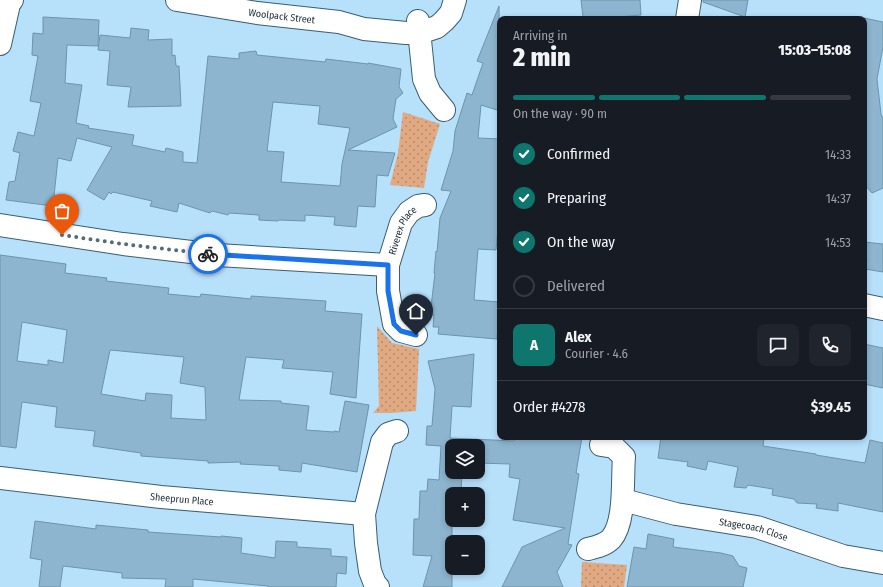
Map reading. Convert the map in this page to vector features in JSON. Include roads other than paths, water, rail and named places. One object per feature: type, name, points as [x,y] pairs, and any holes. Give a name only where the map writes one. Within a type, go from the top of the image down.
[{"type":"street","points":[[0,44],[9,4],[12,0]]},
{"type":"street","name":"Woolpack Street","points":[[177,0],[215,3],[271,15],[339,22],[364,29],[406,33],[418,27],[435,15],[441,8],[444,0]]},
{"type":"street","name":"Woolpack Street","points":[[418,27],[437,27],[451,13],[455,0]]},
{"type":"street","points":[[687,16],[690,0]]},
{"type":"street","points":[[418,27],[424,79],[430,93],[444,110]]},
{"type":"street","name":"Riverex Place","points":[[416,335],[401,331],[394,324],[388,291],[388,265],[401,223],[409,212],[418,206],[425,205]]},
{"type":"street","name":"Riverex Place","points":[[0,225],[123,244],[217,255],[388,265]]},
{"type":"street","points":[[867,306],[883,309]]},
{"type":"street","points":[[378,587],[375,584],[370,571],[364,514],[382,442],[388,434],[397,431]]},
{"type":"street","points":[[588,549],[600,546],[611,538],[618,525],[623,500],[626,447],[601,445]]},
{"type":"street","name":"Sheeprun Place","points":[[0,478],[161,497],[364,514]]},
{"type":"street","name":"Stagecoach Close","points":[[623,500],[676,514],[757,527],[843,556],[883,563]]}]
